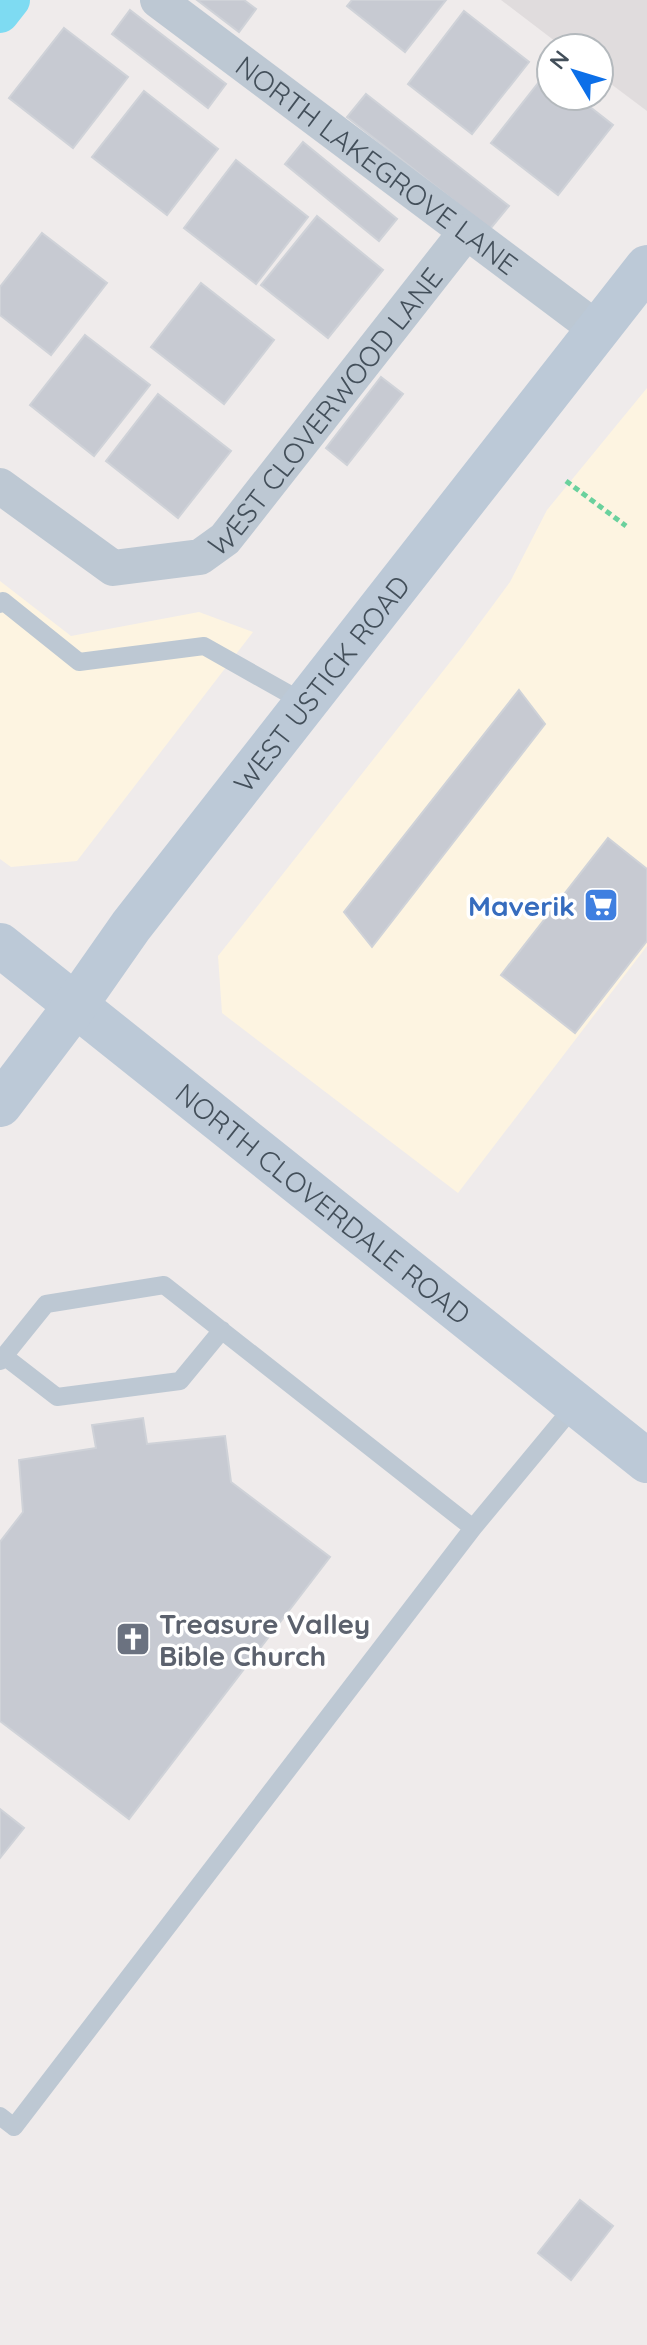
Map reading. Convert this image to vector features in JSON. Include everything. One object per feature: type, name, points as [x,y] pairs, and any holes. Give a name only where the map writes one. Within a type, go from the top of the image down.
[{"type":"main road","name":"WEST USTICK ROAD","points":[[0,1105],[131,926],[647,267]]},
{"type":"main road","name":"NORTH CLOVERDALE ROAD","points":[[0,945],[647,1461]]},
{"type":"street","name":"NORTH LAKEGROVE LANE","points":[[158,0],[598,330]]},
{"type":"street","name":"WEST CLOVERWOOD LANE","points":[[0,486],[113,568],[200,557],[225,539],[466,232]]},
{"type":"lane","points":[[0,604],[3,601],[79,662],[204,646],[305,703]]},
{"type":"lane","points":[[222,1330],[180,1381],[57,1397],[2,1359],[46,1304],[164,1285],[222,1330],[473,1528]]},
{"type":"lane","points":[[0,2116],[14,2127],[473,1528],[575,1405]]},
{"type":"path","points":[[566,481],[626,526]]},
{"type":"shaded area","points":[[501,0],[647,0],[647,111],[615,87],[615,32],[543,32]]},
{"type":"shaded area","points":[[647,388],[647,946],[458,1193],[222,1013],[218,956],[462,647],[510,582],[547,510]]},
{"type":"shaded area","points":[[0,581],[71,636],[199,612],[253,632],[77,861],[11,867],[0,859]]},
{"type":"building","points":[[197,0],[244,0],[256,9],[239,32]]},
{"type":"building","points":[[352,0],[446,0],[405,52],[347,6]]},
{"type":"building","points":[[130,10],[226,84],[208,108],[112,34]]},
{"type":"building","points":[[464,11],[529,62],[472,134],[408,84]]},
{"type":"building","points":[[64,28],[128,77],[73,148],[9,98]]},
{"type":"building","points":[[535,87],[535,112],[596,112],[613,125],[558,195],[491,143]]},
{"type":"building","points":[[144,91],[218,149],[167,215],[92,157]]},
{"type":"building","points":[[366,94],[509,206],[490,229],[347,117]]},
{"type":"building","points":[[303,142],[397,219],[379,241],[285,164]]},
{"type":"building","points":[[236,160],[308,217],[256,284],[184,228]]},
{"type":"building","points":[[317,216],[383,270],[328,338],[261,285]]},
{"type":"building","points":[[42,233],[107,283],[51,355],[0,315],[0,287]]},
{"type":"building","points":[[201,283],[274,340],[224,404],[151,347]]},
{"type":"building","points":[[85,335],[150,385],[94,456],[30,405]]},
{"type":"building","points":[[381,377],[403,394],[347,465],[326,448]]},
{"type":"building","points":[[158,394],[231,451],[178,518],[106,461]]},
{"type":"building","name":"Maverik","points":[[519,690],[545,724],[372,947],[344,912]]},
{"type":"building","name":"Maverik","points":[[608,838],[647,869],[647,941],[575,1033],[501,975]]},
{"type":"building","name":"Treasure Valley Bible Church","points":[[143,1418],[147,1444],[225,1436],[231,1482],[330,1557],[129,1819],[0,1721],[0,1542],[23,1512],[19,1460],[96,1448],[92,1425]]},
{"type":"building","points":[[0,1809],[24,1828],[0,1858]]},
{"type":"building","points":[[580,2200],[613,2226],[571,2280],[538,2253]]},
{"type":"waterway","points":[[0,14],[11,0]]},
{"type":"place","name":"Maverik","points":[[601,905]]},
{"type":"place","name":"Treasure Valley Bible Church","points":[[133,1639]]}]
